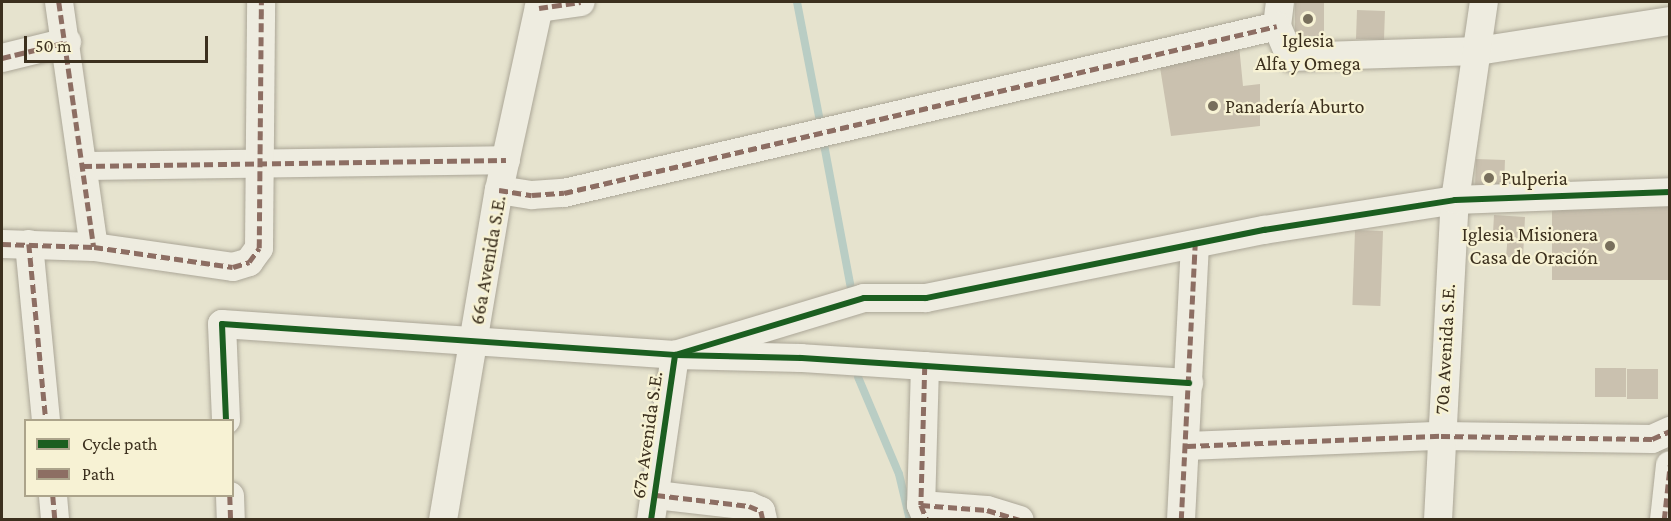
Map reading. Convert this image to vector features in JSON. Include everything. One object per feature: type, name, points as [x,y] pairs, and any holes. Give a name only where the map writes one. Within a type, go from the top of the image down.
[{"type":"street","points":[[59,2],[67,42],[94,247]]},
{"type":"street","points":[[46,419],[15,244],[94,247],[233,267],[249,262],[259,248],[257,166],[261,2]]},
{"type":"street","points":[[540,5],[581,2]]},
{"type":"street","name":"70a Avenida S.E.","points":[[1438,519],[1455,200],[1484,2]]},
{"type":"street","name":"66a Avenida S.E.","points":[[443,519],[499,190],[540,5]]},
{"type":"street","points":[[499,190],[564,193],[1279,14],[1290,57],[1478,51],[1670,21]]},
{"type":"street","points":[[2,58],[67,42]]},
{"type":"street","points":[[83,166],[257,166],[506,160]]},
{"type":"street","points":[[675,356],[864,298],[926,298],[1195,244],[1455,200],[1670,192]]},
{"type":"street","points":[[1180,519],[1187,446],[1195,244]]},
{"type":"street","points":[[226,419],[222,324],[675,356],[925,366],[1189,383]]},
{"type":"street","name":"67a Avenida S.E.","points":[[653,507],[675,356]]},
{"type":"street","points":[[925,366],[924,512],[987,510],[1020,519]]},
{"type":"street","points":[[1187,446],[1441,436],[1652,439],[1670,431]]},
{"type":"street","points":[[1664,519],[1670,465]]},
{"type":"street","points":[[53,497],[55,519]]},
{"type":"street","points":[[230,497],[231,519]]},
{"type":"street","points":[[653,507],[762,515]]},
{"type":"building","name":"Iglesia Alfa y Omega","points":[[1295,2],[1324,2],[1324,36],[1295,36]]},
{"type":"building","points":[[1357,10],[1385,11],[1384,40],[1356,39]]},
{"type":"building","name":"Panadería Aburto","points":[[1239,45],[1243,86],[1260,84],[1260,126],[1171,136],[1159,61]]},
{"type":"building","name":"Pulperia","points":[[1476,159],[1505,160],[1504,196],[1475,195]]},
{"type":"building","name":"Iglesia Misionera Casa de Oración","points":[[1552,207],[1670,207],[1670,280],[1552,280]]},
{"type":"building","name":"Pulperia","points":[[1494,215],[1525,217],[1523,258],[1506,257],[1508,234],[1493,233]]},
{"type":"building","points":[[1355,230],[1383,231],[1380,306],[1352,305]]},
{"type":"building","points":[[1595,368],[1626,368],[1626,397],[1595,397]]},
{"type":"building","points":[[1627,369],[1658,369],[1658,399],[1627,399]]},
{"type":"waterway","points":[[797,2],[821,127]]},
{"type":"waterway","points":[[823,139],[851,288]]},
{"type":"waterway","points":[[858,377],[899,474],[910,520]]},
{"type":"marked path","points":[[59,2],[94,247]]},
{"type":"marked path","points":[[2,244],[94,247],[233,267],[249,262],[259,248],[261,2]]},
{"type":"marked path","points":[[539,8],[581,2]]},
{"type":"marked path","points":[[499,190],[532,195],[564,193],[1277,26]]},
{"type":"marked path","points":[[2,58],[67,42]]},
{"type":"marked path","points":[[83,166],[506,160]]},
{"type":"marked path","points":[[29,244],[46,419]]},
{"type":"marked path","points":[[1181,520],[1195,244]]},
{"type":"marked path","points":[[925,366],[921,505],[927,520]]},
{"type":"marked path","points":[[1187,446],[1441,436],[1652,439],[1670,431]]},
{"type":"marked path","points":[[1664,520],[1670,465]]},
{"type":"marked path","points":[[656,495],[749,506],[761,511],[763,520]]},
{"type":"marked path","points":[[53,497],[55,520]]},
{"type":"marked path","points":[[230,497],[231,520]]},
{"type":"marked path","points":[[921,505],[987,510],[1020,520]]},
{"type":"cycle path","points":[[651,520],[675,355],[864,298],[926,298],[1264,230],[1455,200],[1670,192]]},
{"type":"cycle path","points":[[226,419],[222,324],[675,355],[801,358],[1189,383]]},
{"type":"place","name":"Iglesia Alfa y Omega","points":[[1308,19]]},
{"type":"place","name":"Panadería Aburto","points":[[1213,106]]},
{"type":"place","name":"Pulperia","points":[[1489,178]]},
{"type":"place","name":"Iglesia Misionera Casa de Oración","points":[[1610,246]]}]
